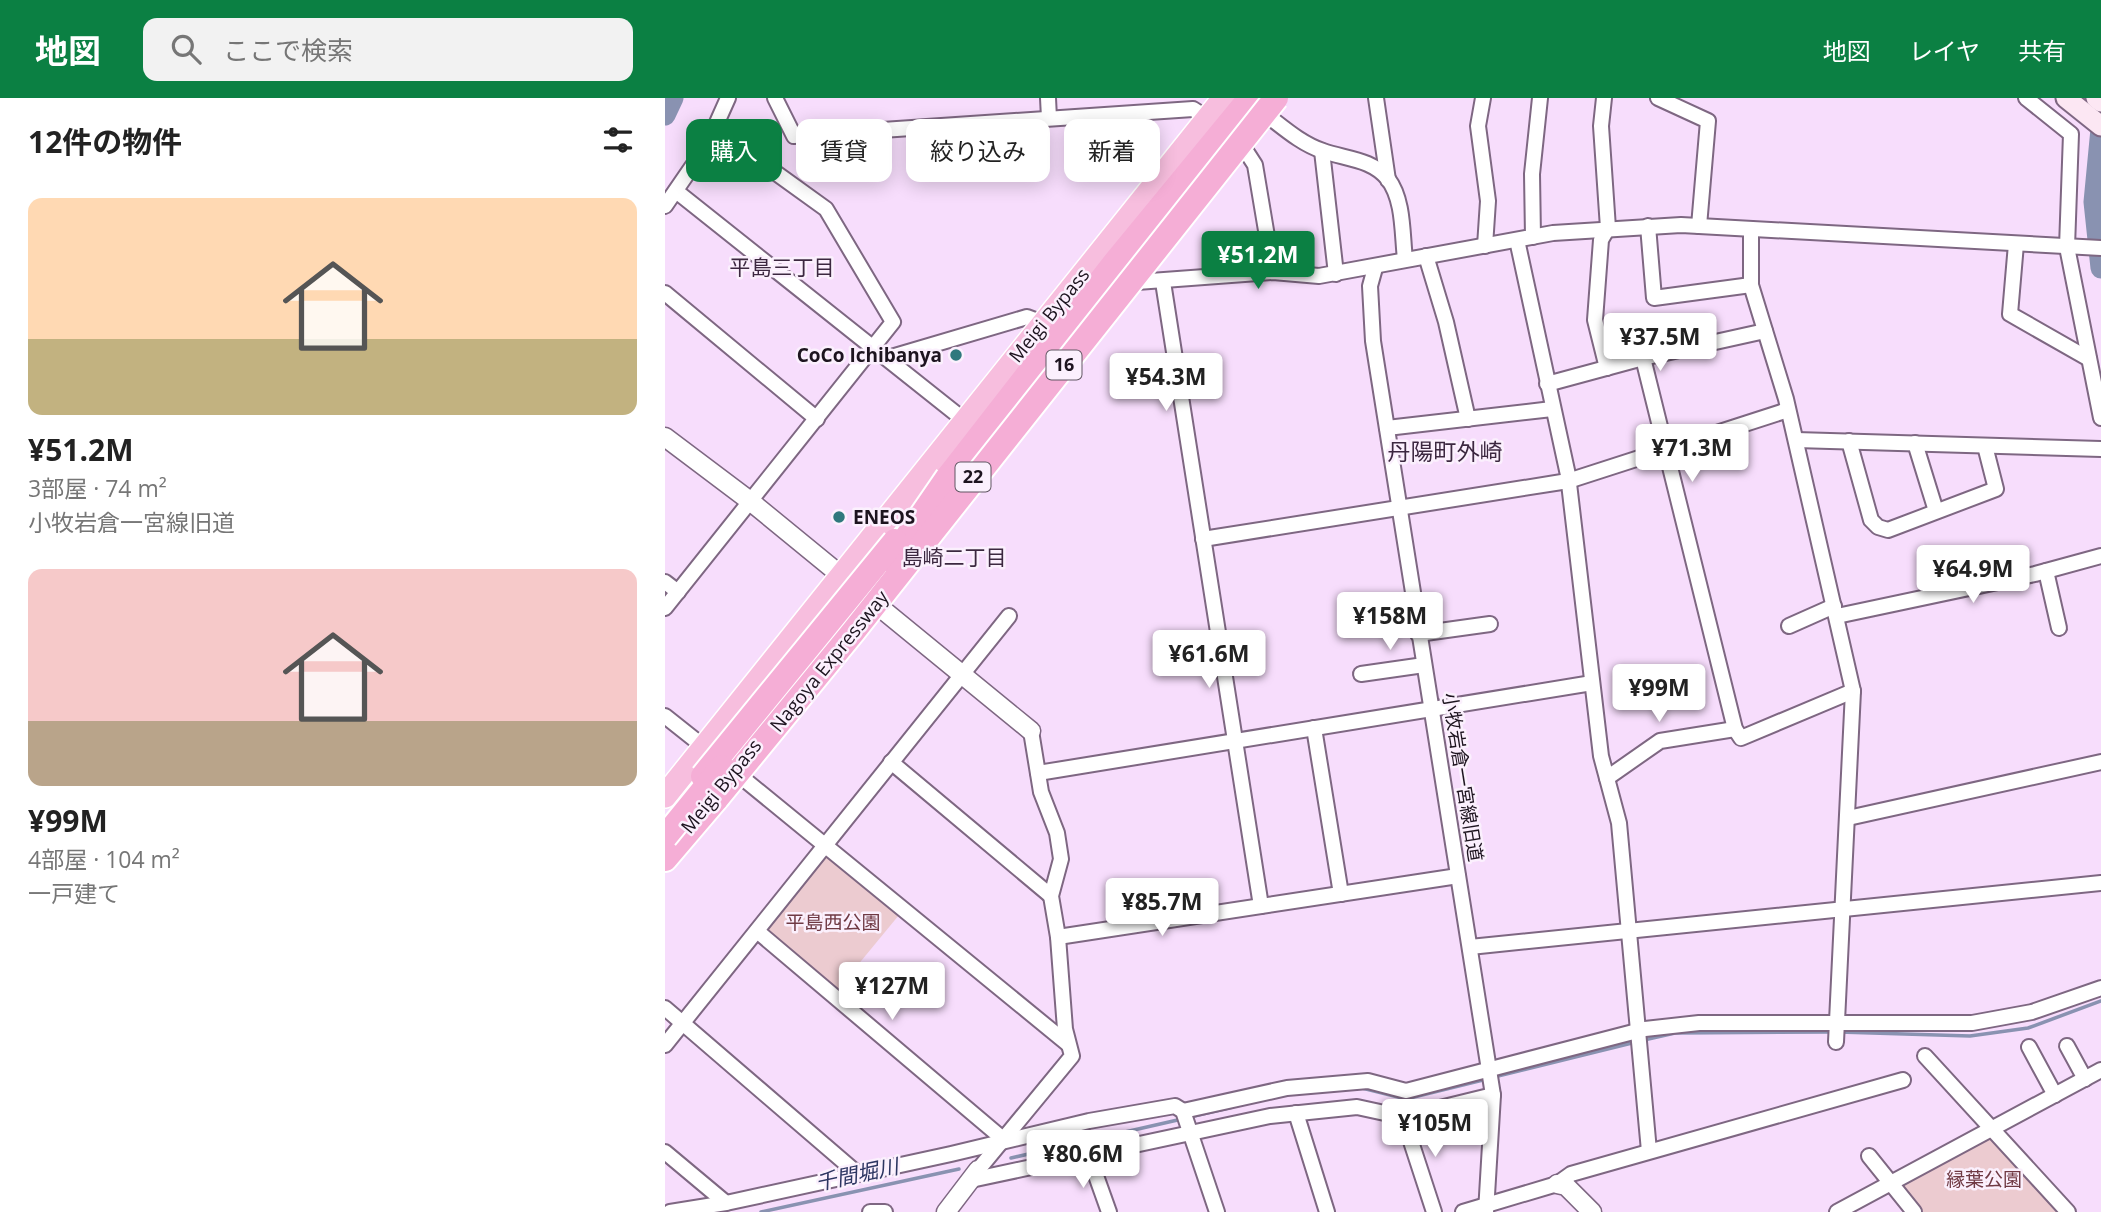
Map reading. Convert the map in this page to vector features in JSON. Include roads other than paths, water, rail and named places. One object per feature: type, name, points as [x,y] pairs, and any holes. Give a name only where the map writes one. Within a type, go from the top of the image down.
[{"type":"highway","name":"Meigi Bypass","points":[[665,796],[1224,98]]},
{"type":"highway","name":"16","points":[[665,822],[948,477],[1116,261],[1250,98]]},
{"type":"highway","name":"Meigi Bypass","points":[[665,858],[870,599],[1137,282],[1244,148],[1275,104]]},
{"type":"highway","name":"Nagoya Expressway","points":[[665,858],[853,632],[1275,104]]},
{"type":"highway","points":[[665,836],[899,550],[948,477]]},
{"type":"main road","points":[[2066,98],[2101,126]]},
{"type":"main road","points":[[2096,98],[2101,102]]},
{"type":"street","points":[[719,119],[728,98]]},
{"type":"street","points":[[775,98],[794,136],[1193,109],[1207,118]]},
{"type":"street","points":[[1048,98],[1049,118]]},
{"type":"street","points":[[1376,98],[1388,180],[1398,202],[1405,259]]},
{"type":"street","points":[[1483,98],[1478,127],[1488,201],[1485,246]]},
{"type":"street","points":[[1533,237],[1532,174],[1540,98]]},
{"type":"street","points":[[1604,98],[1601,126],[1608,228],[1601,240],[1595,320],[1607,368]]},
{"type":"street","points":[[1658,98],[1709,121],[1699,226]]},
{"type":"street","points":[[2026,98],[2071,134],[2071,247],[2101,418]]},
{"type":"street","points":[[1275,104],[1296,137],[1322,151],[1371,164],[1388,180]]},
{"type":"street","points":[[1244,148],[1255,165],[1273,272]]},
{"type":"street","points":[[1322,151],[1336,274]]},
{"type":"street","points":[[665,205],[686,175]]},
{"type":"street","points":[[665,608],[893,322],[826,209],[782,178]]},
{"type":"street","points":[[676,191],[964,420]]},
{"type":"street","points":[[1649,226],[1654,298],[1751,285]]},
{"type":"street","points":[[1137,282],[1273,272],[1303,276],[1336,274],[1533,237],[1649,226],[1699,226],[2101,248]]},
{"type":"street","points":[[1751,229],[1751,285],[1788,410],[1853,691],[1836,1033]]},
{"type":"street","points":[[1517,240],[1568,481],[1592,683],[1607,778],[1619,823],[1649,1151]]},
{"type":"street","points":[[2016,244],[2010,314],[2089,359]]},
{"type":"street","points":[[1426,257],[1447,322],[1468,419]]},
{"type":"street","name":"小牧岩倉一宮線旧道","points":[[1375,268],[1370,303],[1387,429],[1491,1080],[1486,1208]]},
{"type":"street","points":[[1163,282],[1261,906]]},
{"type":"street","points":[[665,293],[817,419]]},
{"type":"street","points":[[888,358],[1027,317],[1043,323]]},
{"type":"street","points":[[1547,384],[1643,358],[1765,331]]},
{"type":"street","points":[[1643,358],[1735,729],[1741,738],[1853,691]]},
{"type":"street","points":[[1387,429],[1552,408]]},
{"type":"street","points":[[1203,539],[1400,510],[1568,481],[1788,410]]},
{"type":"street","points":[[665,437],[750,501],[1031,731],[1041,792],[1057,833],[1061,859],[1051,896],[1058,937],[1068,1044]]},
{"type":"street","points":[[1795,440],[2101,449]]},
{"type":"street","points":[[1849,441],[1871,520],[1878,527],[1888,530],[1996,489],[1985,446]]},
{"type":"street","points":[[1915,443],[1936,511]]},
{"type":"street","points":[[1789,626],[1835,611],[2046,571],[2101,556]]},
{"type":"street","points":[[2046,571],[2059,628]]},
{"type":"street","points":[[665,582],[678,592]]},
{"type":"street","points":[[665,1045],[1010,616]]},
{"type":"street","points":[[1419,634],[1490,624]]},
{"type":"street","points":[[1361,674],[1423,665]]},
{"type":"street","points":[[1038,773],[1592,683]]},
{"type":"street","points":[[665,716],[704,747]]},
{"type":"street","points":[[1314,728],[1341,894]]},
{"type":"street","points":[[1607,778],[1660,741],[1735,729]]},
{"type":"street","points":[[891,762],[1051,896]]},
{"type":"street","points":[[1848,818],[2101,762]]},
{"type":"street","points":[[734,771],[1072,1050],[1070,1061],[1003,1139],[946,1212]]},
{"type":"street","points":[[1058,937],[1458,876]]},
{"type":"street","points":[[1470,947],[2101,884]]},
{"type":"street","points":[[757,931],[1003,1139]]},
{"type":"street","points":[[1186,1121],[1357,1107],[1403,1117],[1491,1080],[1699,1023],[1836,1033],[1972,1023],[2032,1012],[2101,988]]},
{"type":"street","points":[[665,1008],[858,1174]]},
{"type":"street","points":[[1837,1212],[2095,1077],[2067,1046]]},
{"type":"street","points":[[2029,1048],[2055,1096]]},
{"type":"street","points":[[1926,1056],[2068,1212]]},
{"type":"street","points":[[975,1175],[1089,1156],[1287,1088],[1368,1082],[1406,1091],[1491,1080]]},
{"type":"street","points":[[1463,1212],[1486,1208],[1557,1184],[1571,1174],[1903,1080]]},
{"type":"street","points":[[670,1212],[726,1203],[1003,1139],[1161,1106],[1175,1106],[1186,1121],[1217,1212]]},
{"type":"street","points":[[1296,1113],[1327,1212]]},
{"type":"street","points":[[1403,1117],[1434,1212]]},
{"type":"street","points":[[665,1152],[726,1203]]},
{"type":"street","points":[[1089,1156],[1109,1212]]},
{"type":"street","points":[[1869,1156],[1889,1185],[1914,1212]]},
{"type":"street","points":[[1557,1184],[1566,1186],[1592,1212]]},
{"type":"street","points":[[870,1212],[885,1212]]},
{"type":"waterway","points":[[665,115],[673,98]]},
{"type":"waterway","points":[[2101,129],[2094,202],[2101,268]]},
{"type":"waterway","points":[[1839,1032],[1970,1036],[2028,1028],[2101,1001]]},
{"type":"waterway","points":[[1644,1040],[1675,1033],[1831,1032]]},
{"type":"waterway","points":[[1494,1077],[1636,1042]]},
{"type":"waterway","points":[[1362,1088],[1406,1099],[1487,1079]]},
{"type":"waterway","points":[[1190,1117],[1233,1107]]},
{"type":"waterway","points":[[1011,1158],[1182,1119]]},
{"type":"waterway","name":"千間堀川","points":[[761,1212],[959,1169]]},
{"type":"place","name":"CoCo Ichibanya","points":[[956,355]]},
{"type":"place","name":"ENEOS","points":[[839,517]]},
{"type":"district","name":"平島三丁目","points":[[782,268]]},
{"type":"district","name":"丹陽町外崎","points":[[1445,452]]},
{"type":"district","name":"島崎二丁目","points":[[954,558]]},
{"type":"park label","name":"平島西公園","points":[[833,922]]},
{"type":"park label","name":"縁葉公園","points":[[1984,1179]]}]
